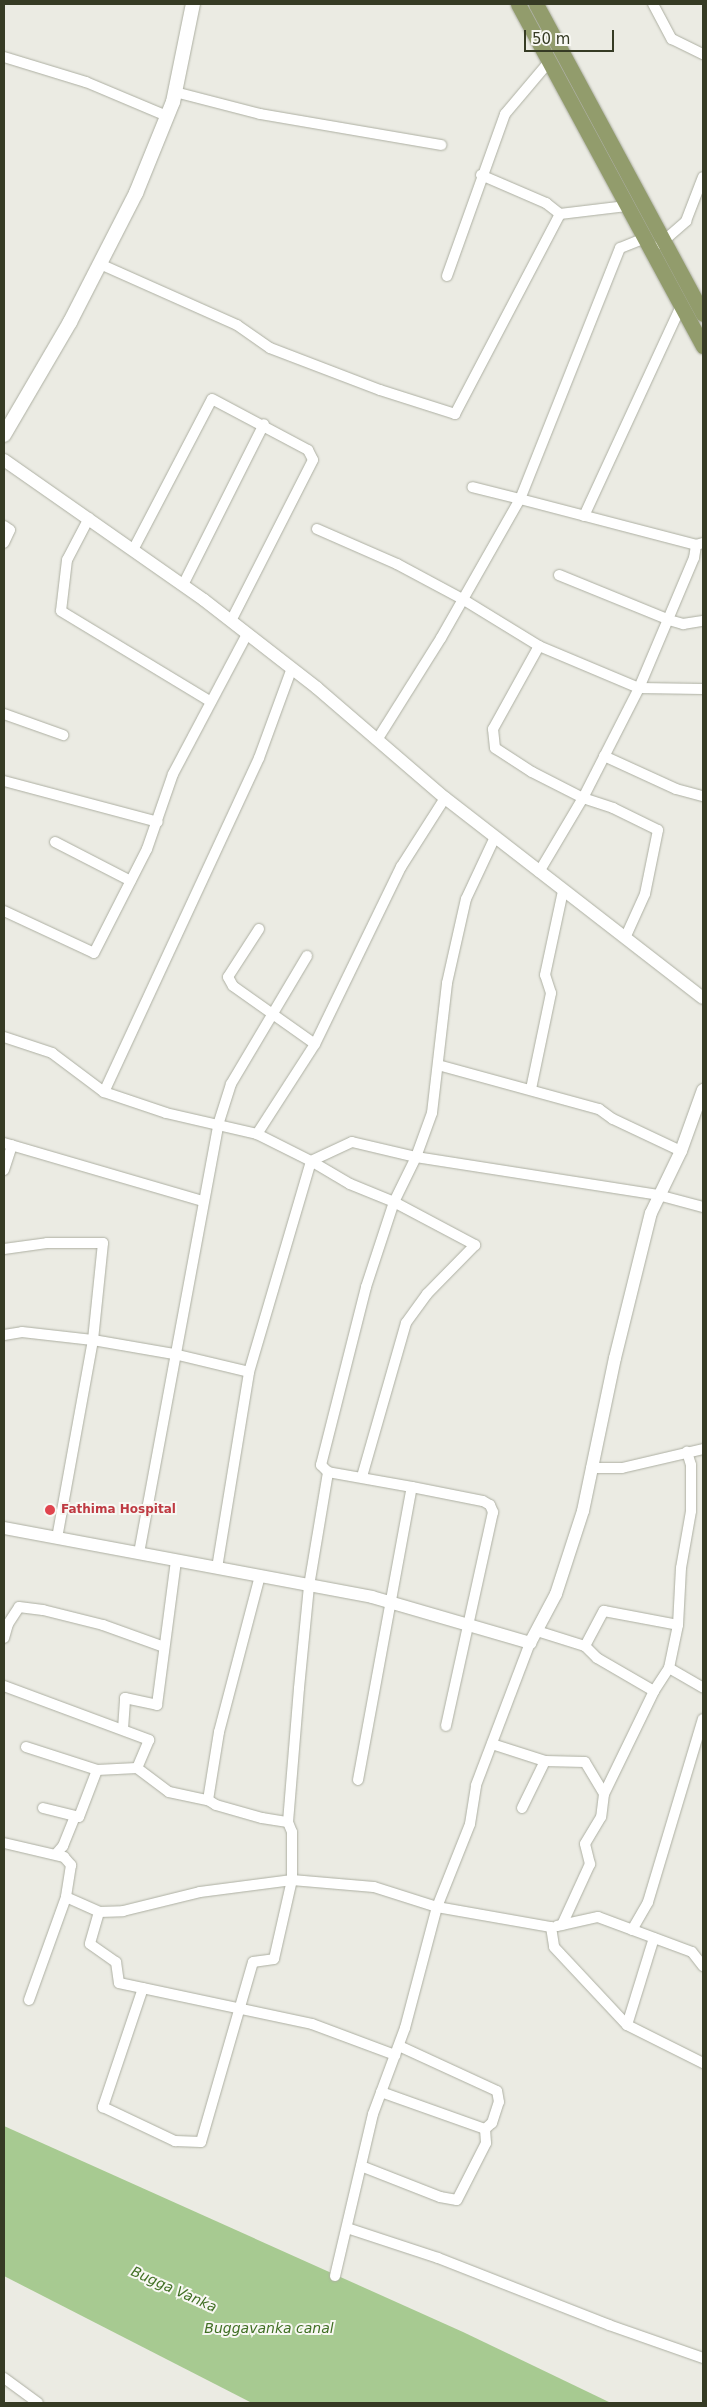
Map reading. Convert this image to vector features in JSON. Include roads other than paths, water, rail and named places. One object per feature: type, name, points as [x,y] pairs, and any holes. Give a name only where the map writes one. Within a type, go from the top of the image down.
[{"type":"main road","points":[[4,435],[70,322],[136,193],[175,92],[193,4]]},
{"type":"main road","points":[[518,4],[703,346]]},
{"type":"main road","points":[[536,4],[703,314]]},
{"type":"street","points":[[653,4],[672,39],[703,54]]},
{"type":"street","points":[[4,57],[86,82],[167,116]]},
{"type":"street","points":[[447,276],[481,175],[506,114],[550,62]]},
{"type":"street","points":[[175,92],[260,114],[441,145]]},
{"type":"street","points":[[481,175],[546,203],[560,214],[627,206]]},
{"type":"street","points":[[378,740],[464,600],[520,500],[620,248],[664,241],[686,220],[703,177]]},
{"type":"street","points":[[100,264],[236,325],[270,348],[380,390],[455,414],[560,214]]},
{"type":"street","points":[[584,516],[680,306]]},
{"type":"street","points":[[133,550],[210,400],[217,399],[308,450],[313,460],[231,621]]},
{"type":"street","points":[[183,585],[264,424]]},
{"type":"street","points":[[4,460],[183,585],[231,621],[292,668],[445,798],[703,998]]},
{"type":"street","points":[[472,487],[700,544],[639,688],[583,798],[539,872]]},
{"type":"street","points":[[88,518],[66,560],[62,611],[211,702]]},
{"type":"street","points":[[4,526],[10,530],[4,543]]},
{"type":"street","points":[[317,529],[397,564],[464,600],[539,646],[639,688],[703,689]]},
{"type":"street","points":[[559,575],[669,620],[683,624],[703,621]]},
{"type":"street","points":[[4,911],[94,953],[132,881],[158,822],[174,774],[247,634]]},
{"type":"street","points":[[539,646],[493,729],[495,748],[532,772],[583,798],[613,808],[658,830],[645,894],[625,938]]},
{"type":"street","points":[[104,1092],[259,758],[292,668]]},
{"type":"street","points":[[4,714],[63,736]]},
{"type":"street","points":[[604,756],[676,788],[703,796]]},
{"type":"street","points":[[4,781],[158,822]]},
{"type":"street","points":[[257,1134],[315,1044],[401,867],[445,798]]},
{"type":"street","points":[[446,1726],[493,1512],[490,1505],[483,1501],[362,1476],[328,1472],[321,1465],[366,1287],[394,1202],[416,1157],[432,1113],[447,983],[466,899],[495,837]]},
{"type":"street","points":[[55,842],[132,881]]},
{"type":"street","points":[[531,1089],[551,992],[545,975],[563,891]]},
{"type":"street","points":[[259,929],[228,977],[233,986],[315,1044]]},
{"type":"street","points":[[139,1553],[202,1201],[218,1125],[231,1084],[272,1012],[307,956]]},
{"type":"street","points":[[4,1038],[52,1053],[104,1092],[166,1113],[257,1134],[311,1161],[350,1184],[394,1202],[475,1245],[428,1294],[406,1323],[362,1476]]},
{"type":"street","points":[[438,1065],[599,1109],[681,1151]]},
{"type":"street","points":[[335,2276],[381,2092],[397,2050],[437,1907],[470,1824],[476,1785],[530,1643],[556,1594],[582,1512],[615,1358],[658,1195],[681,1151],[703,1090]]},
{"type":"street","points":[[217,1568],[249,1372],[311,1161],[352,1142],[416,1157],[658,1195],[703,1207]]},
{"type":"street","points":[[4,1170],[8,1144],[202,1201]]},
{"type":"street","points":[[4,1249],[47,1244],[103,1243],[93,1340],[57,1538]]},
{"type":"street","points":[[4,1335],[22,1332],[93,1340],[174,1354],[249,1372]]},
{"type":"street","points":[[591,1468],[622,1468],[703,1449]]},
{"type":"street","points":[[687,1452],[691,1465],[691,1510],[681,1568],[678,1625],[669,1668],[654,1691],[604,1794],[601,1817],[585,1844],[590,1864],[557,1926],[554,1947],[627,2025],[703,2063]]},
{"type":"street","points":[[143,1988],[103,2107],[175,2141],[201,2142],[253,1962],[274,1959],[292,1880],[292,1832],[288,1822],[310,1586],[328,1472]]},
{"type":"street","points":[[358,1780],[366,1748],[373,1687],[392,1603],[412,1487]]},
{"type":"street","points":[[4,1528],[392,1603],[530,1643]]},
{"type":"street","points":[[123,1729],[125,1698],[156,1706],[176,1560]]},
{"type":"street","points":[[208,1800],[219,1732],[260,1576]]},
{"type":"street","points":[[4,1638],[8,1624],[19,1607],[43,1610],[103,1625],[164,1647]]},
{"type":"street","points":[[585,1646],[604,1611],[678,1625]]},
{"type":"street","points":[[536,1631],[585,1646],[597,1658],[654,1691]]},
{"type":"street","points":[[669,1668],[703,1688]]},
{"type":"street","points":[[4,1686],[123,1729],[148,1740],[137,1768]]},
{"type":"street","points":[[632,1930],[648,1902],[703,1720]]},
{"type":"street","points":[[492,1744],[545,1761],[585,1762],[604,1794]]},
{"type":"street","points":[[26,1747],[97,1770],[137,1768],[169,1792],[208,1800],[216,1805],[252,1816],[288,1822]]},
{"type":"street","points":[[522,1808],[545,1761]]},
{"type":"street","points":[[43,1808],[79,1818],[97,1770]]},
{"type":"street","points":[[56,1854],[63,1846],[75,1816]]},
{"type":"street","points":[[4,1843],[56,1854],[70,1865],[66,1897],[29,2000]]},
{"type":"street","points":[[66,1897],[99,1912],[123,1911],[200,1892],[292,1880],[374,1887],[437,1907],[557,1926],[598,1917],[692,1952],[703,1966]]},
{"type":"street","points":[[99,1912],[90,1944],[116,1962],[118,1982],[240,2010],[312,2024],[397,2050],[497,2090],[499,2102],[492,2123],[485,2129]]},
{"type":"street","points":[[627,2025],[654,1938]]},
{"type":"street","points":[[381,2092],[485,2129]]},
{"type":"street","points":[[361,2166],[440,2197],[457,2200],[486,2143],[485,2129]]},
{"type":"street","points":[[347,2228],[438,2258],[609,2325],[703,2358]]},
{"type":"street","points":[[4,2378],[38,2403]]},
{"type":"water","name":"Buggavanka canal","points":[[4,2126],[463,2332],[611,2403],[252,2403],[4,2276]]},
{"type":"place","name":"Fathima Hospital","points":[[50,1510]]},
{"type":"water label","name":"Bugga Vanka","points":[[174,2289]]}]
